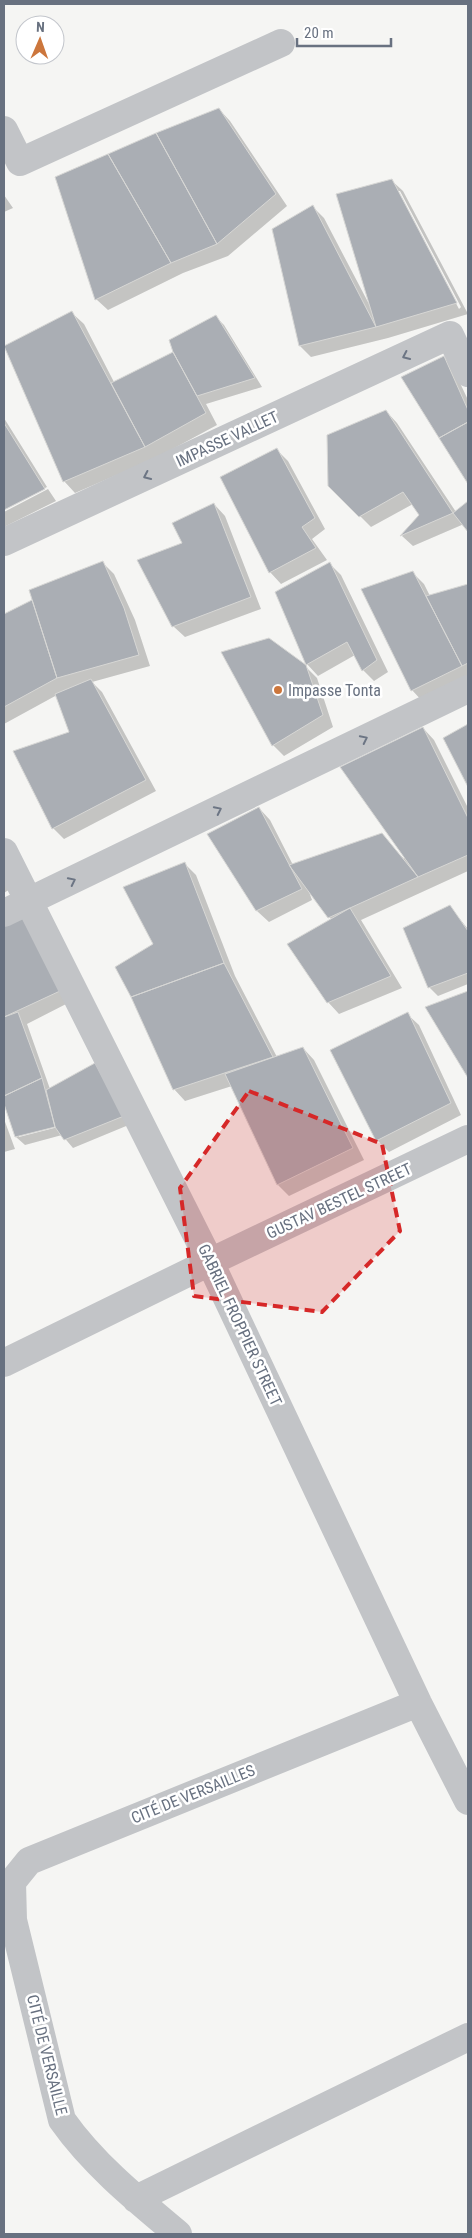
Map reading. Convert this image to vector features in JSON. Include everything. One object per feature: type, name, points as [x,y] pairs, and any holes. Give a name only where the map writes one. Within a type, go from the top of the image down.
[{"type":"street","points":[[4,130],[20,162],[281,42]]},
{"type":"street","name":"IMPASSE VALLET","points":[[4,542],[450,335],[468,373]]},
{"type":"street","points":[[16,908],[468,689]]},
{"type":"street","name":"GABRIEL FROPPIER STREET","points":[[4,852],[16,908],[210,1262],[418,1702],[468,1801]]},
{"type":"street","name":"GUSTAV BESTEL STREET","points":[[4,1363],[468,1139]]},
{"type":"street","name":"CITÉ DE VERSAILLES","points":[[13,1920],[12,1882],[29,1861],[418,1702]]},
{"type":"street","name":"CITÉ DE VERSAILLE","points":[[13,1920],[62,2120],[81,2146],[136,2199],[178,2234]]},
{"type":"street","points":[[136,2199],[468,2037]]},
{"type":"highlighted area","points":[[249,1091],[382,1144],[400,1231],[322,1312],[194,1296],[180,1188]]},
{"type":"building","points":[[219,108],[276,194],[217,244],[156,133]]},
{"type":"building","points":[[156,133],[217,244],[171,263],[108,154]]},
{"type":"building","points":[[108,154],[171,263],[95,300],[55,177]]},
{"type":"building","points":[[392,179],[457,303],[376,327],[336,194]]},
{"type":"building","points":[[313,205],[376,327],[299,346],[272,229]]},
{"type":"building","points":[[72,311],[145,447],[63,482],[4,346]]},
{"type":"building","points":[[216,315],[255,378],[197,396],[173,352],[169,340]]},
{"type":"building","points":[[173,352],[206,413],[145,447],[111,383]]},
{"type":"building","points":[[444,356],[468,410],[468,422],[439,438],[401,377]]},
{"type":"building","points":[[386,410],[453,513],[400,536],[419,515],[403,492],[359,517],[328,486],[327,435]]},
{"type":"building","points":[[468,422],[468,484],[439,438]]},
{"type":"building","points":[[4,423],[45,489],[4,510]]},
{"type":"building","points":[[277,448],[315,518],[302,527],[316,548],[269,573],[220,477]]},
{"type":"building","points":[[468,501],[468,532],[453,513]]},
{"type":"building","points":[[214,503],[251,597],[172,627],[137,560],[182,543],[172,523]]},
{"type":"building","points":[[103,561],[124,608],[139,655],[57,678],[29,590]]},
{"type":"building","points":[[330,562],[377,660],[362,671],[347,642],[306,665],[275,592]]},
{"type":"building","points":[[413,571],[462,666],[411,691],[361,589]]},
{"type":"building","points":[[468,584],[468,663],[462,666],[426,596]]},
{"type":"building","points":[[32,600],[57,678],[4,707],[4,614]]},
{"type":"building","name":"Impasse Tonta","points":[[269,638],[306,665],[323,715],[272,746],[221,652]]},
{"type":"building","points":[[91,679],[146,780],[52,829],[13,751],[69,732],[55,694]]},
{"type":"building","points":[[468,724],[468,787],[443,738]]},
{"type":"building","points":[[423,727],[468,818],[468,855],[418,877],[340,767]]},
{"type":"building","points":[[259,807],[302,889],[256,911],[207,834]]},
{"type":"building","points":[[382,833],[418,877],[328,918],[289,865]]},
{"type":"building","points":[[185,862],[224,963],[131,997],[115,967],[153,944],[123,887]]},
{"type":"building","points":[[450,905],[468,931],[468,973],[428,988],[403,928]]},
{"type":"building","points":[[350,908],[391,976],[327,1003],[287,944]]},
{"type":"building","points":[[27,914],[60,991],[4,1017],[4,925]]},
{"type":"building","points":[[224,963],[273,1057],[173,1090],[131,997]]},
{"type":"building","points":[[468,991],[468,1078],[425,1007]]},
{"type":"building","points":[[18,1012],[42,1078],[4,1096],[4,1017]]},
{"type":"building","points":[[408,1012],[451,1103],[376,1141],[330,1050]]},
{"type":"building","points":[[303,1047],[353,1148],[277,1185],[225,1074]]},
{"type":"building","points":[[95,1063],[124,1116],[64,1140],[55,1127],[46,1090]]},
{"type":"building","points":[[42,1078],[55,1127],[15,1137],[4,1104],[4,1096]]},
{"type":"place","name":"Impasse Tonta","points":[[278,690]]}]
